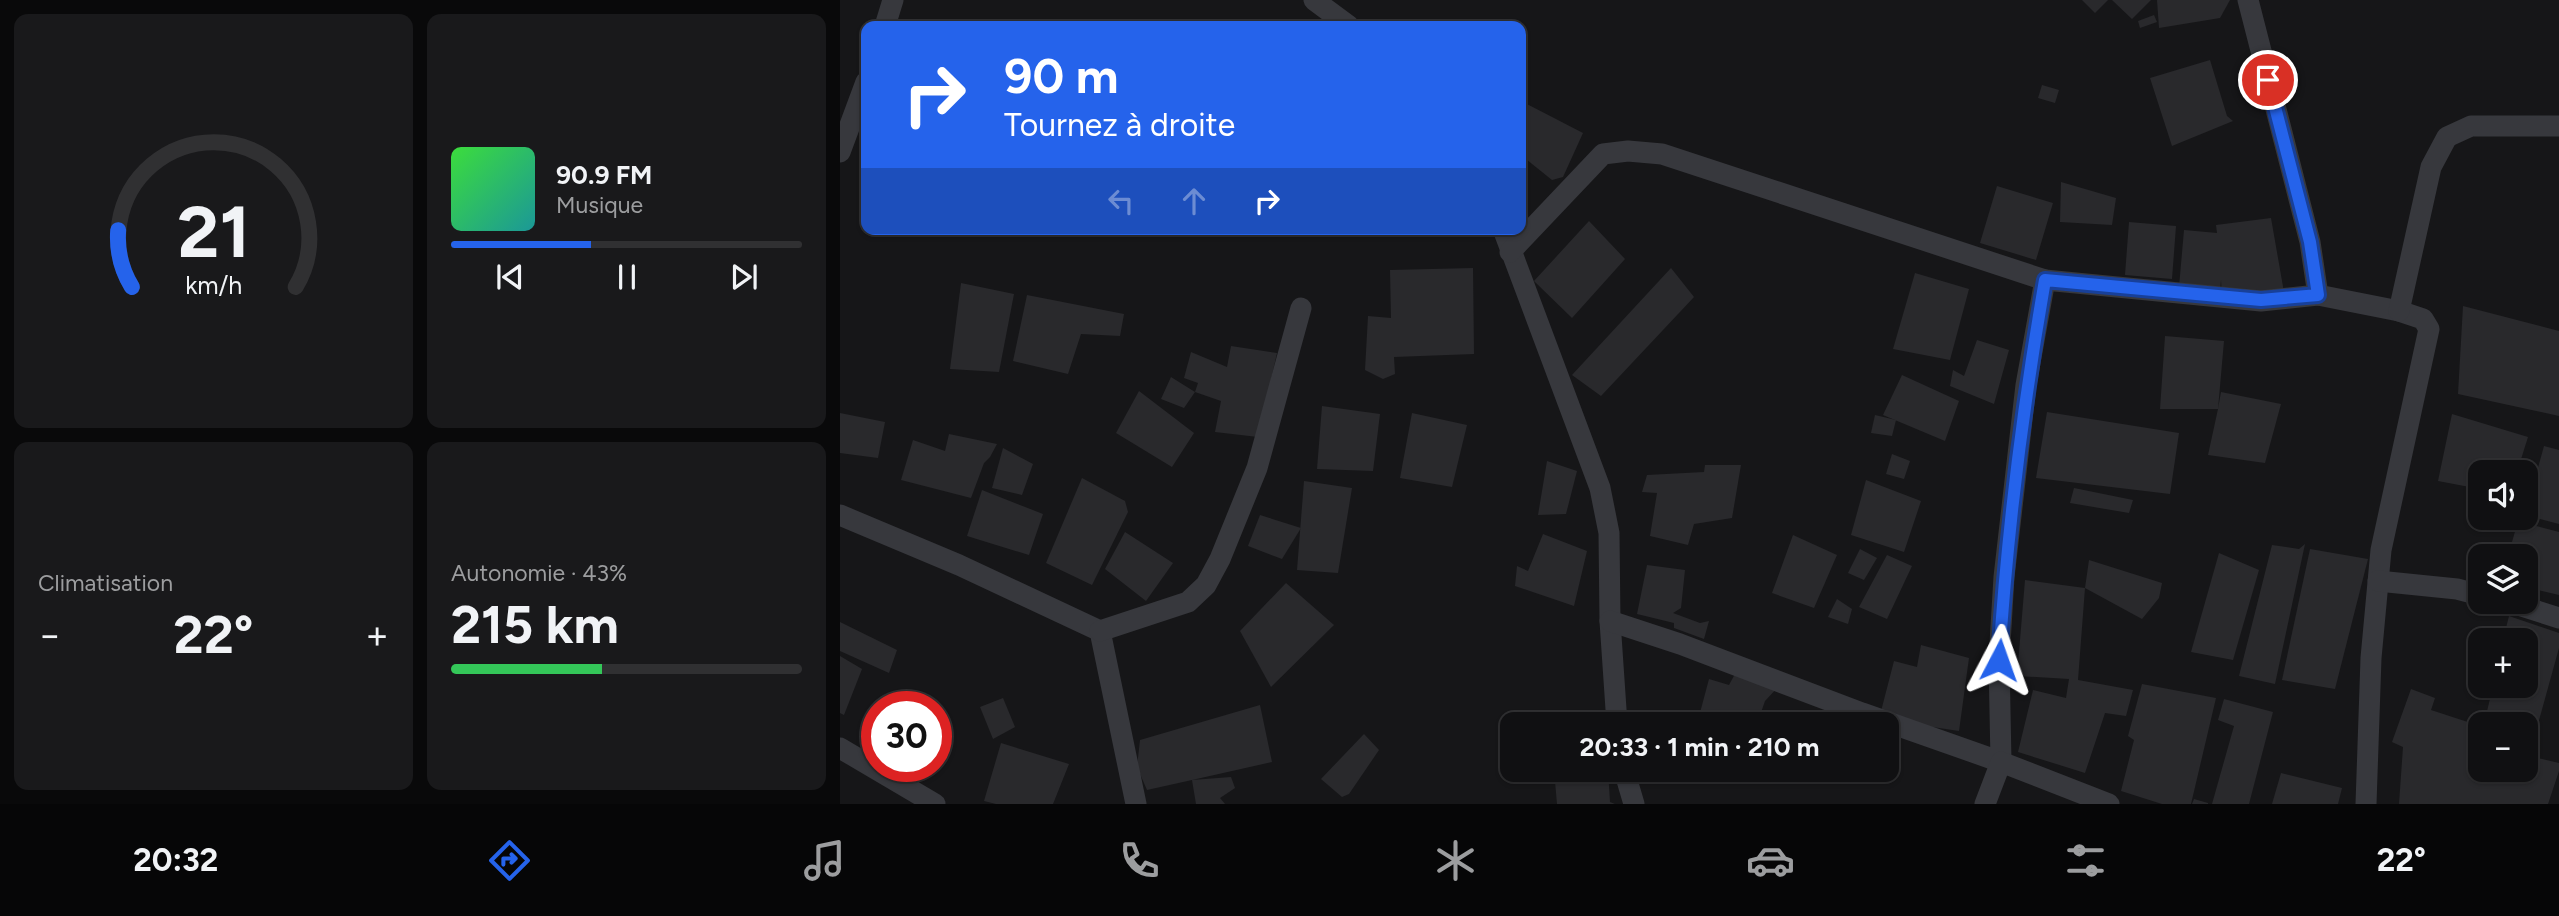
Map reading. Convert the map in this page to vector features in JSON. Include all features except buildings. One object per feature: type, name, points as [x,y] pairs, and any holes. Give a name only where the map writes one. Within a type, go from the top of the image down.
[{"type":"street","points":[[887,21],[893,0]]},
{"type":"street","points":[[1314,0],[1342,21]]},
{"type":"street","points":[[2248,0],[2310,242],[2318,295]]},
{"type":"street","points":[[840,152],[861,95]]},
{"type":"street","points":[[2399,311],[2431,167],[2446,136],[2471,126],[2559,126]]},
{"type":"street","points":[[1510,252],[1603,153],[1628,151],[1662,154],[2045,280],[2261,300],[2318,295],[2399,311],[2423,319],[2429,329],[2381,550],[2371,657],[2366,804]]},
{"type":"street","points":[[1505,235],[1600,488],[1609,533],[1610,621],[1616,712]]},
{"type":"street","points":[[1985,804],[2001,762],[1999,660],[2004,577],[2026,385],[2045,280]]},
{"type":"street","points":[[840,515],[958,565],[1100,631],[1188,602],[1206,585],[1220,559],[1257,468],[1301,308]]},
{"type":"street","points":[[2378,581],[2468,592]]},
{"type":"street","points":[[2538,611],[2559,618]]},
{"type":"street","points":[[1610,621],[1680,644],[2109,804]]},
{"type":"street","points":[[1100,631],[1136,804]]},
{"type":"street","points":[[840,748],[935,804]]},
{"type":"street","points":[[1628,782],[1634,804]]},
{"type":"route","points":[[1999,660],[2004,577],[2026,385],[2045,280],[2261,300],[2318,295],[2310,242],[2268,80]]}]
